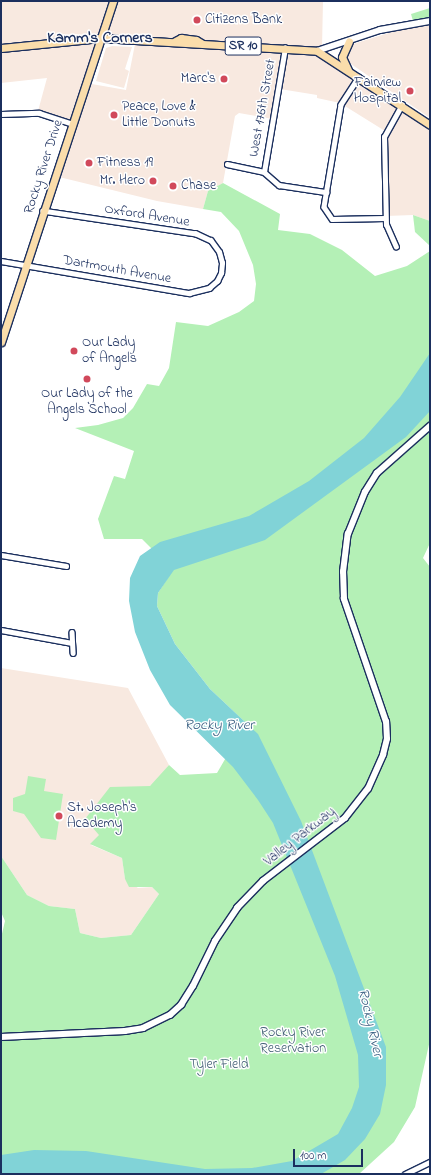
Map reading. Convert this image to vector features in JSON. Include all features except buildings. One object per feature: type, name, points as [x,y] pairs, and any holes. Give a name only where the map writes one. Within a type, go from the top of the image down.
[{"type":"main road","name":"Rocky River Drive","points":[[1,342],[43,210],[113,1]]},
{"type":"main road","name":"SR 10","points":[[1,48],[101,38],[176,42],[192,45],[201,43],[317,51],[359,77],[430,125]]},
{"type":"main road","points":[[348,70],[342,57],[349,41]]},
{"type":"street","points":[[317,51],[380,30],[430,21]]},
{"type":"street","name":"West 176th Street","points":[[264,172],[285,48]]},
{"type":"street","points":[[359,77],[341,105],[324,207],[332,219],[385,218]]},
{"type":"street","points":[[396,247],[389,236],[385,218],[384,137],[402,106]]},
{"type":"street","points":[[1,114],[39,114],[72,124]]},
{"type":"street","points":[[227,164],[264,172],[279,185],[326,192]]},
{"type":"street","name":"Oxford Avenue","points":[[43,210],[196,234],[211,241],[219,252],[222,263],[221,273]]},
{"type":"street","name":"Dartmouth Avenue","points":[[1,261],[189,293],[209,288],[217,281],[221,273]]},
{"type":"street","name":"Valley Parkway","points":[[1,1037],[125,1031],[159,1022],[181,1005],[215,941],[237,908],[273,873],[345,818],[368,789],[377,773],[387,739],[380,702],[344,599],[342,572],[348,534],[362,498],[377,473],[430,426]]},
{"type":"street","points":[[1,555],[66,566]]},
{"type":"street","points":[[1,630],[72,643]]},
{"type":"street","points":[[72,632],[73,653]]},
{"type":"street","points":[[405,1174],[430,1162]]},
{"type":"shaded area","points":[[1,1],[323,1],[322,48],[100,37],[71,122],[38,111],[47,78],[1,83]]},
{"type":"shaded area","name":"Fairview Hospital","points":[[430,24],[430,118],[351,64],[346,58],[346,52],[353,44],[405,28]]},
{"type":"shaded area","points":[[136,39],[285,48],[273,119],[239,113],[235,116],[223,183],[208,191],[203,209],[157,201],[55,176],[86,83],[126,90]]},
{"type":"shaded area","points":[[112,46],[132,47],[125,69],[129,71],[124,88],[96,81],[106,48]]},
{"type":"shaded area","points":[[286,49],[315,52],[430,126],[430,221],[413,215],[386,216],[385,131],[340,103],[317,98],[317,95],[280,89]]},
{"type":"shaded area","name":"St. Joseph's Academy","points":[[1,668],[128,688],[169,765],[157,781],[135,797],[91,845],[122,858],[125,879],[138,888],[152,887],[159,894],[131,935],[101,938],[80,933],[75,909],[49,906],[27,895],[1,856]]},
{"type":"green space","points":[[430,8],[430,18],[413,21],[411,14]]},
{"type":"green space","name":"Rocky River Reservation","points":[[223,183],[280,214],[278,230],[310,234],[342,250],[375,276],[407,266],[430,251],[430,543],[423,558],[430,567],[430,1040],[415,1107],[394,1142],[359,1174],[1,1174],[1,938],[5,921],[1,912],[1,856],[27,895],[49,906],[75,909],[80,933],[101,938],[131,935],[159,894],[152,887],[129,887],[125,879],[122,858],[90,844],[99,835],[85,819],[110,787],[150,786],[169,765],[180,775],[217,773],[246,723],[210,689],[175,644],[157,606],[158,593],[173,570],[142,539],[104,539],[98,519],[114,476],[125,479],[134,451],[75,428],[98,425],[123,418],[133,408],[147,384],[159,386],[169,368],[176,322],[208,326],[239,312],[254,301],[256,284],[253,265],[239,231],[221,212],[203,209],[208,191]]},
{"type":"green space","points":[[413,215],[430,221],[430,246],[415,232]]},
{"type":"green space","points":[[28,776],[46,779],[44,791],[63,794],[56,840],[41,838],[24,814],[13,811],[13,798],[25,794]]},
{"type":"water","name":"Rocky River","points":[[430,353],[430,411],[406,437],[265,540],[174,570],[158,593],[157,606],[175,644],[210,689],[258,734],[301,821],[386,1047],[386,1085],[380,1114],[365,1139],[345,1160],[321,1174],[1,1174],[1,1155],[34,1150],[86,1151],[205,1169],[252,1168],[292,1161],[338,1134],[352,1108],[359,1087],[358,1055],[335,976],[273,823],[233,767],[170,705],[150,670],[135,632],[129,601],[130,578],[140,556],[160,542],[249,516],[309,481],[364,438],[400,397]]},
{"type":"place","name":"Citizens Bank","points":[[197,20]]},
{"type":"place","name":"Marc's","points":[[224,79]]},
{"type":"place","name":"Fairview Hospital","points":[[410,91]]},
{"type":"place","name":"Peace, Love & Little Donuts","points":[[114,115]]},
{"type":"place","name":"Fitness 19","points":[[89,163]]},
{"type":"place","name":"Mr. Hero","points":[[153,181]]},
{"type":"place","name":"Chase","points":[[173,186]]},
{"type":"place","name":"Our Lady of Angels","points":[[74,351]]},
{"type":"place","name":"Our Lady of the Angels School","points":[[87,379]]},
{"type":"place","name":"St. Joseph's Academy","points":[[59,816]]},
{"type":"district","name":"Kamm's Corners","points":[[100,38]]},
{"type":"park label","name":"Tyler Field","points":[[219,1065]]}]
